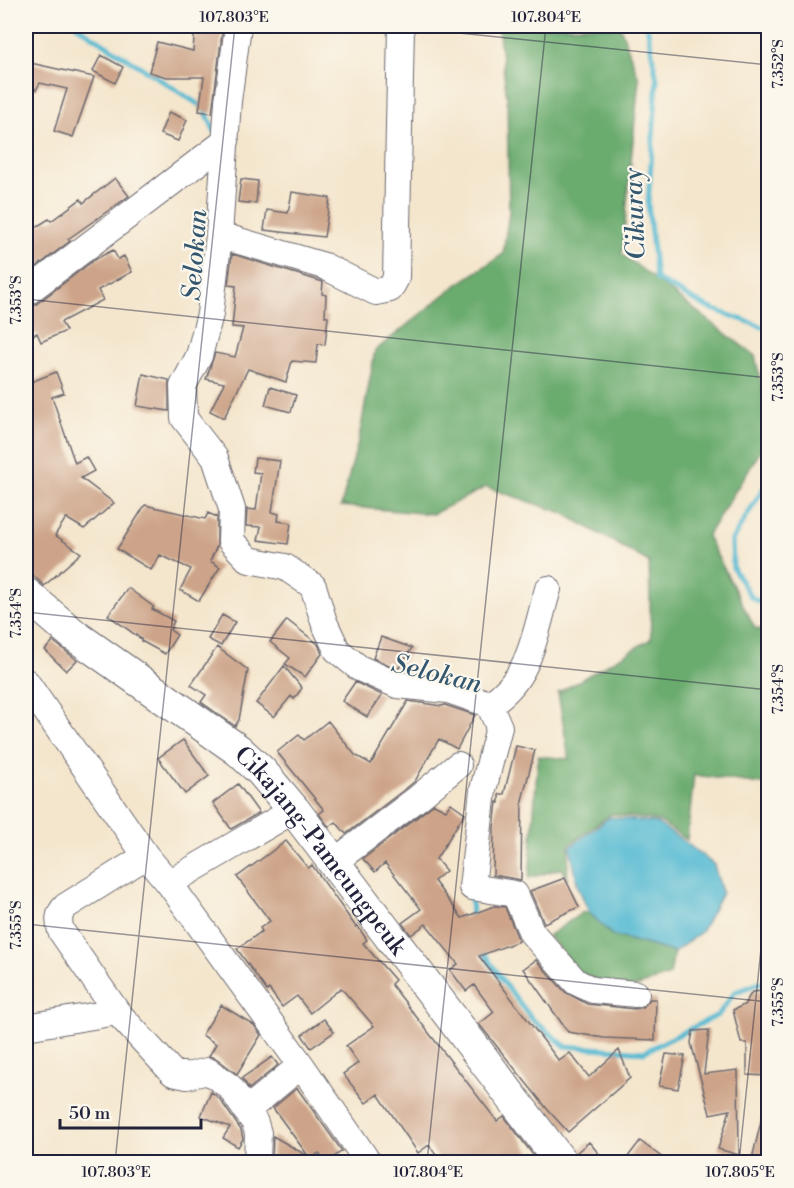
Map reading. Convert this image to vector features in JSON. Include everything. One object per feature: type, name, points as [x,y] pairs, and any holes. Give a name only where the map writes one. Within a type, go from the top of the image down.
[{"type":"main road","name":"Cikajang-Pameungpeuk","points":[[26,597],[74,635],[238,750],[261,771],[334,862],[481,1059],[551,1159]]},
{"type":"street","points":[[238,26],[228,101],[218,147],[219,236],[210,314],[199,356],[183,386],[184,418],[215,458],[231,509],[231,541],[249,560],[285,567],[313,586],[324,622],[337,650],[358,668],[397,685],[448,690],[489,704],[499,727],[483,790],[472,887],[515,894],[532,933],[576,982],[593,990],[636,994]]},
{"type":"street","points":[[219,236],[324,266],[376,292],[386,291],[394,286],[396,279],[401,26]]},
{"type":"street","points":[[26,292],[218,147]]},
{"type":"street","points":[[489,704],[502,696],[517,681],[525,666],[548,589]]},
{"type":"street","points":[[26,682],[146,856],[169,883],[368,1162]]},
{"type":"street","points":[[334,862],[458,765]]},
{"type":"street","points":[[169,883],[294,810]]},
{"type":"street","points":[[146,856],[66,906],[60,912],[58,920],[62,931],[117,1012],[174,1073],[188,1076],[208,1071],[230,1087],[255,1124],[258,1133],[257,1162]]},
{"type":"street","points":[[26,1027],[117,1012]]},
{"type":"street","points":[[246,1111],[301,1065]]},
{"type":"green space","points":[[498,26],[620,26],[639,79],[622,254],[755,356],[768,414],[768,439],[707,536],[755,628],[768,631],[768,785],[694,775],[687,840],[659,821],[611,814],[569,845],[567,879],[562,868],[529,878],[538,756],[569,759],[558,693],[651,639],[649,562],[563,513],[486,487],[433,514],[341,506],[359,438],[375,351],[455,286],[503,254],[509,212],[507,98]]},
{"type":"green space","points":[[583,912],[589,912],[612,935],[674,952],[670,975],[621,992],[581,973],[548,936]]},
{"type":"water","points":[[610,817],[657,823],[714,865],[722,893],[701,932],[674,952],[612,935],[589,912],[578,887],[570,847]]},
{"type":"building","points":[[195,26],[223,26],[212,113],[199,111],[204,77],[167,77],[149,72],[157,42],[193,51]]},
{"type":"building","points":[[101,55],[123,67],[115,83],[93,71]]},
{"type":"building","points":[[26,62],[94,77],[73,137],[54,131],[67,89],[40,83],[36,90],[26,84]]},
{"type":"building","points":[[169,112],[187,120],[178,141],[160,134]]},
{"type":"building","points":[[115,178],[129,196],[68,239],[70,241],[26,275],[26,233],[49,219],[51,221],[81,199],[83,203]]},
{"type":"building","points":[[241,179],[258,181],[256,204],[238,202]]},
{"type":"building","points":[[292,192],[330,198],[324,237],[264,230],[267,210],[288,213]]},
{"type":"building","points":[[113,250],[118,259],[124,256],[132,272],[98,290],[103,300],[61,322],[66,331],[41,342],[37,333],[26,339],[26,308],[35,305],[94,260]]},
{"type":"building","points":[[232,254],[323,282],[322,294],[326,295],[325,316],[328,317],[325,345],[318,344],[316,363],[292,361],[286,382],[248,369],[224,418],[210,411],[224,383],[206,379],[215,353],[235,357],[243,328],[232,327],[236,286],[228,285]]},
{"type":"building","points":[[56,372],[64,393],[52,397],[75,463],[86,457],[94,471],[81,478],[114,503],[84,529],[66,518],[55,535],[81,553],[44,586],[26,568],[26,384]]},
{"type":"building","points":[[143,374],[169,380],[169,411],[137,406]]},
{"type":"building","points":[[270,387],[296,395],[291,412],[265,405]]},
{"type":"building","points":[[255,458],[280,461],[272,512],[279,514],[278,521],[291,523],[288,544],[258,540],[261,527],[246,526],[247,509],[256,510],[261,473],[253,472]]},
{"type":"building","points":[[145,505],[205,519],[208,513],[217,517],[217,546],[210,561],[220,567],[199,601],[180,590],[191,569],[160,555],[151,570],[117,549]]},
{"type":"building","points":[[128,588],[154,607],[152,609],[174,621],[170,630],[177,635],[165,654],[141,641],[108,615]]},
{"type":"building","points":[[222,615],[235,622],[221,646],[208,639]]},
{"type":"building","points":[[287,620],[318,644],[322,654],[305,677],[285,664],[290,658],[270,642]]},
{"type":"building","points":[[381,637],[412,648],[398,669],[373,658]]},
{"type":"building","points":[[53,641],[77,660],[66,671],[45,650]]},
{"type":"building","points":[[217,647],[248,670],[239,720],[235,726],[201,702],[206,695],[191,685]]},
{"type":"building","points":[[284,666],[302,688],[294,699],[291,696],[274,717],[256,703]]},
{"type":"building","points":[[355,682],[382,695],[367,717],[342,701]]},
{"type":"building","points":[[408,701],[445,705],[475,715],[457,749],[439,739],[415,781],[409,786],[346,834],[336,822],[329,827],[319,814],[324,810],[277,752],[299,735],[304,740],[328,721],[355,755],[371,764]]},
{"type":"building","points":[[183,740],[209,776],[185,794],[158,758]]},
{"type":"building","points":[[516,746],[535,750],[522,800],[521,880],[493,875],[497,802],[499,803],[499,794],[504,794]]},
{"type":"building","points":[[238,784],[259,813],[231,829],[213,803]]},
{"type":"building","points":[[451,803],[465,813],[436,859],[446,871],[434,881],[462,918],[494,906],[505,907],[519,941],[479,956],[559,1061],[570,1053],[589,1077],[619,1050],[630,1078],[568,1132],[479,1024],[494,1012],[474,985],[466,991],[450,970],[458,964],[426,924],[411,935],[402,923],[421,909],[385,863],[375,872],[363,859],[434,804],[446,810]]},
{"type":"building","points":[[286,841],[308,868],[312,865],[367,940],[363,943],[395,980],[391,984],[497,1121],[504,1116],[536,1159],[531,1162],[441,1162],[429,1145],[418,1153],[378,1094],[366,1103],[343,1074],[358,1063],[346,1046],[374,1026],[341,988],[310,1013],[297,996],[282,1007],[269,989],[267,991],[237,949],[262,931],[260,928],[270,921],[237,877]]},
{"type":"building","points":[[565,878],[579,907],[544,923],[530,891]]},
{"type":"building","points":[[536,960],[565,992],[587,1004],[635,1009],[643,1007],[650,999],[656,999],[655,1040],[604,1038],[568,1032],[523,969]]},
{"type":"building","points":[[764,991],[768,1010],[768,1076],[747,1075],[747,1043],[741,1043],[733,1010],[744,1005],[752,992]]},
{"type":"building","points":[[221,1005],[254,1025],[261,1035],[237,1074],[217,1059],[209,1056],[216,1044],[202,1035]]},
{"type":"building","points":[[324,1019],[334,1032],[311,1048],[302,1035]]},
{"type":"building","points":[[709,1030],[704,1074],[738,1070],[739,1155],[718,1149],[730,1110],[710,1114],[691,1043],[693,1031]]},
{"type":"building","points":[[666,1054],[685,1056],[678,1089],[659,1086]]},
{"type":"building","points":[[272,1057],[278,1065],[249,1089],[242,1078]]},
{"type":"building","points":[[297,1088],[342,1151],[327,1162],[319,1153],[312,1158],[309,1157],[273,1108]]},
{"type":"building","points":[[211,1092],[219,1098],[241,1130],[243,1139],[238,1147],[223,1138],[230,1127],[201,1116]]},
{"type":"building","points":[[763,1113],[768,1114],[768,1162],[752,1159]]},
{"type":"building","points":[[273,1136],[318,1162],[272,1162]]},
{"type":"building","points":[[640,1141],[668,1162],[624,1162]]},
{"type":"building","points":[[589,1142],[606,1162],[579,1162],[576,1153]]},
{"type":"waterway","name":"Selokan","points":[[77,26],[204,108],[215,132]]},
{"type":"waterway","name":"Cikuray","points":[[647,26],[657,80],[648,204],[656,279],[707,307],[768,329]]},
{"type":"waterway","name":"Cikuray","points":[[768,481],[732,540],[733,568],[751,597],[768,606]]},
{"type":"waterway","name":"Selokan","points":[[471,895],[472,922]]},
{"type":"waterway","name":"Selokan","points":[[481,949],[532,1019],[565,1046],[644,1052],[718,1015],[735,992],[768,980]]}]
